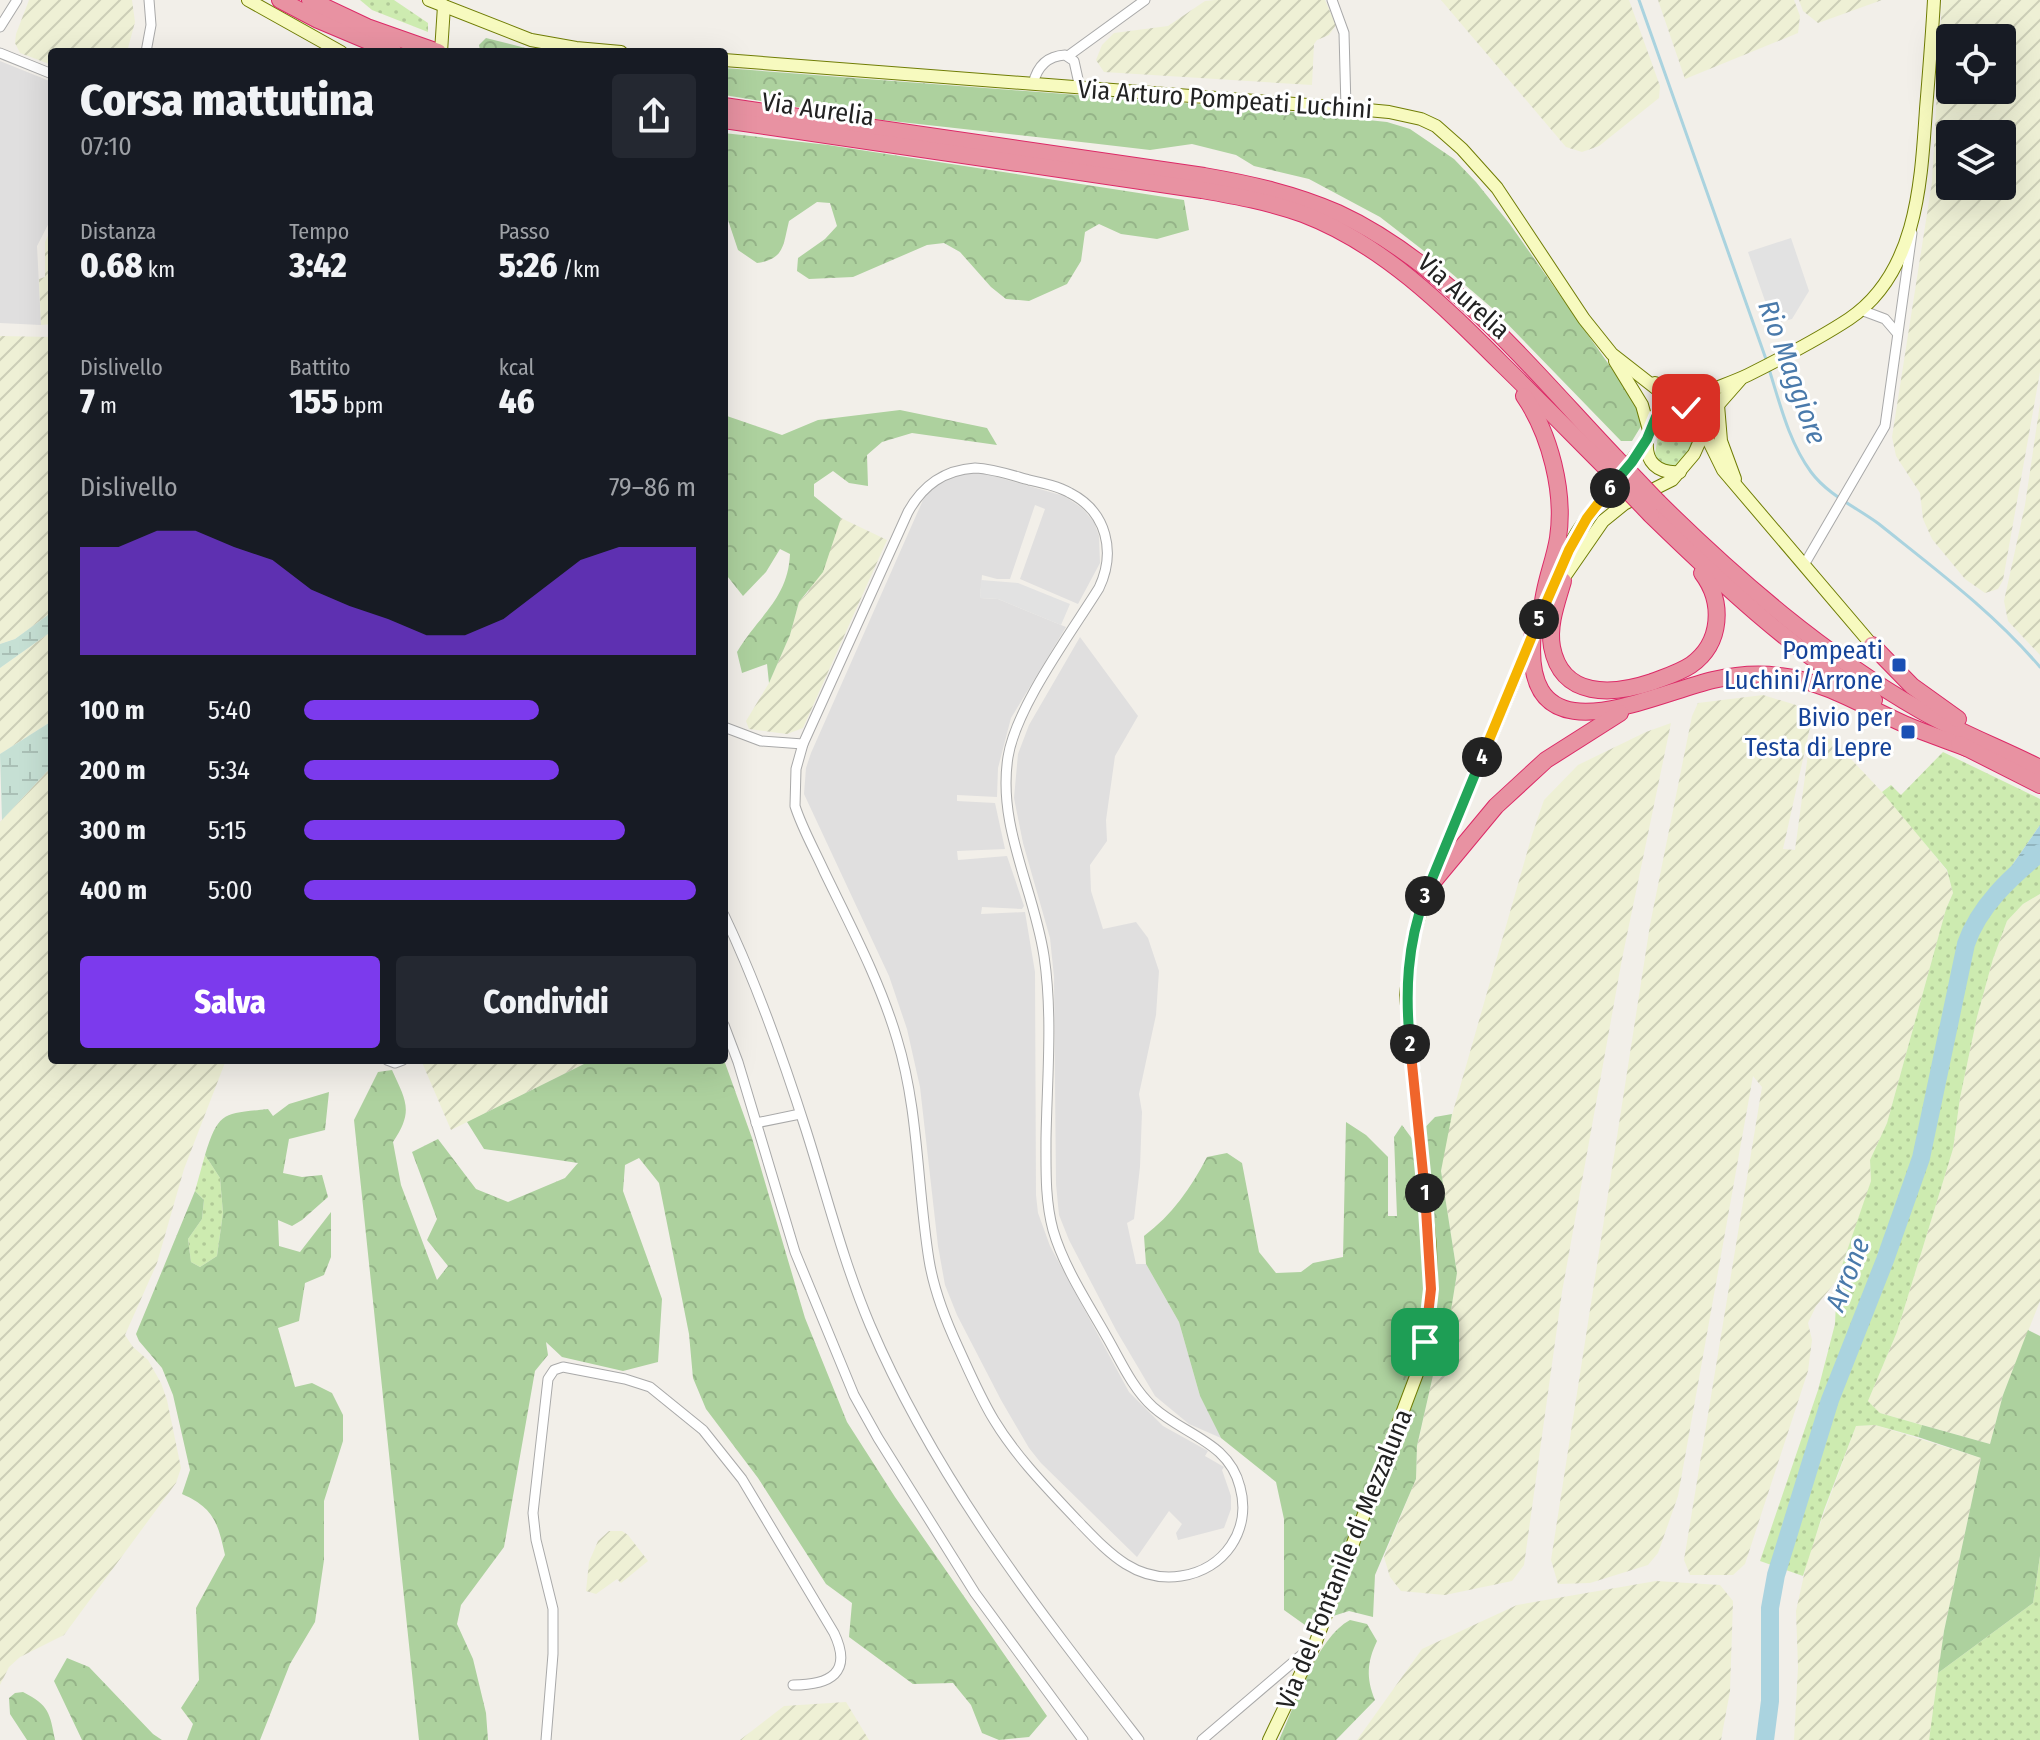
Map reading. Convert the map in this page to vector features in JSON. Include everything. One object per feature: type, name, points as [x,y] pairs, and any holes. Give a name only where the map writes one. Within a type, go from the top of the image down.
[{"type":"highway","points":[[280,0],[385,48]]},
{"type":"highway","points":[[310,0],[335,13],[426,48]]},
{"type":"highway","points":[[318,0],[335,13]]},
{"type":"highway","name":"Via Aurelia","points":[[728,107],[1204,176],[1269,189],[1326,208],[1383,238],[1436,276],[1470,306],[1655,509],[1772,607],[1846,663],[1921,711],[2035,766]]},
{"type":"highway","name":"Via Aurelia","points":[[728,122],[1202,190],[1282,207],[1323,223],[1375,251],[1417,283],[1611,463]]},
{"type":"highway","points":[[1477,339],[1483,351],[1529,404],[1547,444],[1556,484],[1559,522],[1542,611]]},
{"type":"highway","name":"Via Aurelia","points":[[1655,509],[1664,527],[1707,570],[1804,652],[1876,701],[2040,785]]},
{"type":"highway","points":[[1558,586],[1551,642],[1556,660],[1570,678],[1593,690],[1616,692],[1684,669],[1701,656],[1712,639],[1717,618],[1716,603],[1704,575],[1664,535],[1664,527]]},
{"type":"highway","points":[[1533,632],[1534,672],[1540,688],[1554,705],[1585,713],[1634,704],[1724,678],[1778,676],[1819,685],[1904,724],[1967,748]]},
{"type":"highway","points":[[1872,645],[1933,704],[2019,752],[2035,766]]},
{"type":"highway","points":[[1428,888],[1496,806],[1546,760],[1634,704]]},
{"type":"street","points":[[0,27],[17,0]]},
{"type":"street","points":[[147,48],[151,25],[149,0]]},
{"type":"street","points":[[248,0],[334,48]]},
{"type":"street","points":[[429,0],[531,40],[575,48]]},
{"type":"street","points":[[1033,84],[1042,64],[1053,57],[1068,56],[1145,0]]},
{"type":"street","points":[[1332,0],[1344,33],[1346,108]]},
{"type":"street","points":[[1748,375],[1718,405],[1680,472],[1662,471],[1653,464],[1648,454],[1648,435],[1659,413],[1748,375],[1831,330],[1861,310],[1893,268],[1909,235],[1921,182],[1934,0]]},
{"type":"street","points":[[439,48],[444,6]]},
{"type":"street","points":[[0,53],[48,72]]},
{"type":"street","points":[[1068,56],[1076,65],[1080,88]]},
{"type":"street","name":"Via Arturo Pompeati Luchini","points":[[728,60],[1346,108],[1416,118],[1436,126],[1462,149],[1497,188],[1584,319],[1612,354],[1642,405],[1648,435]]},
{"type":"street","points":[[1804,565],[1887,421],[1917,201]]},
{"type":"street","points":[[1861,310],[1885,319],[1897,333]]},
{"type":"street","name":"Via Arturo Pompeati Luchini","points":[[1612,354],[1679,404]]},
{"type":"street","name":"Via Arturo Pompeati Luchini","points":[[1637,374],[1671,389],[1710,390]]},
{"type":"street","points":[[1679,404],[1696,418],[1723,470],[1872,645]]},
{"type":"street","points":[[1718,405],[1722,445],[1740,488]]},
{"type":"street","name":"Via del Fontanile di Mezzaluna","points":[[1558,586],[1555,579],[1587,518],[1632,462],[1648,435]]},
{"type":"street","points":[[991,469],[1063,490],[1076,496],[1092,510],[1103,528],[1107,543],[1105,574],[1017,728],[1008,759],[1006,809],[1038,925],[1045,967],[1046,1182],[1053,1228],[1068,1265],[1139,1390],[1163,1415],[1220,1451],[1237,1476],[1243,1504],[1240,1529],[1224,1555],[1202,1570],[1185,1576],[1161,1577],[1139,1572],[1116,1559],[1025,1465],[998,1427],[978,1390],[946,1320],[933,1278],[914,1119],[898,1041],[883,1000],[796,809],[795,776],[803,744],[908,512],[931,483],[954,471],[991,469]]},
{"type":"street","name":"Via del Fontanile di Mezzaluna","points":[[1269,1740],[1315,1644],[1418,1371],[1427,1329],[1431,1289],[1429,1233],[1406,987],[1413,937],[1428,888],[1542,611],[1586,543],[1609,515],[1629,501],[1667,483],[1680,472]]},
{"type":"street","points":[[728,729],[761,741],[803,744]]},
{"type":"street","points":[[728,924],[753,981],[800,1114],[845,1262],[877,1340],[913,1414],[1005,1565],[1139,1740]]},
{"type":"street","points":[[728,1037],[795,1252],[860,1406],[975,1593],[1083,1740]]},
{"type":"street","points":[[756,1123],[800,1114]]},
{"type":"street","points":[[546,1740],[553,1654],[553,1609],[536,1540],[533,1502],[548,1379],[554,1370],[563,1367],[650,1387],[703,1430],[730,1461],[834,1633],[840,1649],[838,1669],[827,1681],[817,1685],[793,1685]]},
{"type":"street","points":[[1202,1740],[1315,1644]]},
{"type":"shaded area","points":[[0,61],[48,80],[48,225],[37,246],[41,325],[0,323]]},
{"type":"shaded area","points":[[1791,238],[1809,291],[1792,319],[1773,324],[1748,252]]},
{"type":"shaded area","points":[[976,471],[1064,496],[1082,508],[1094,522],[1099,536],[1100,563],[1078,604],[1020,579],[1045,509],[1035,505],[1010,579],[982,575],[980,598],[998,599],[1066,627],[1011,718],[998,768],[997,797],[957,795],[957,801],[995,803],[1005,849],[957,851],[958,860],[1007,856],[1024,906],[1022,909],[982,907],[981,914],[1025,912],[1035,972],[1036,1195],[1038,1213],[1050,1246],[1129,1392],[1163,1426],[1208,1451],[1205,1456],[1224,1467],[1222,1470],[1231,1496],[1231,1509],[1224,1528],[1178,1540],[1176,1533],[1182,1524],[1169,1511],[1137,1557],[1029,1448],[957,1315],[945,1285],[938,1246],[920,1087],[907,1029],[889,976],[804,794],[806,768],[811,753],[923,500],[931,489],[946,479]]},
{"type":"shaded area","points":[[981,580],[1018,583],[1070,604],[1061,625],[998,599],[980,598]]},
{"type":"shaded area","points":[[1080,637],[1138,716],[1115,756],[1106,820],[1107,841],[1090,865],[1091,891],[1103,929],[1136,922],[1148,938],[1159,971],[1156,1015],[1139,1094],[1142,1112],[1140,1167],[1134,1219],[1127,1223],[1136,1264],[1146,1264],[1179,1322],[1200,1396],[1221,1438],[1189,1424],[1155,1396],[1116,1330],[1059,1215],[1054,977],[1050,938],[1023,843],[1014,798],[1018,754],[1029,725]]},
{"type":"green space","points":[[29,0],[132,0],[135,22],[128,48],[48,48],[48,64],[20,53],[15,43]]},
{"type":"green space","points":[[360,0],[394,0],[428,23],[428,32],[372,10]]},
{"type":"green space","points":[[1325,0],[1336,25],[1329,35],[1314,44],[1312,85],[1104,72],[1096,60],[1102,45],[1114,33],[1168,26],[1205,1]]},
{"type":"green space","points":[[1441,0],[1629,0],[1660,86],[1659,98],[1599,146],[1582,152],[1566,147]]},
{"type":"green space","points":[[1658,0],[1794,0],[1800,16],[1798,33],[1685,79]]},
{"type":"green space","points":[[1799,0],[1882,0],[1818,23],[1803,11]]},
{"type":"green space","points":[[1942,0],[2040,0],[2040,372],[2003,580],[1998,589],[1985,593],[1965,579],[1932,539],[1923,519],[1920,493],[1896,456],[1892,437],[1932,182],[1936,104],[2016,104],[2016,24],[1941,24]]},
{"type":"green space","points":[[486,38],[525,48],[480,48]]},
{"type":"green space","points":[[728,68],[1274,110],[1387,122],[1410,129],[1454,159],[1509,223],[1636,403],[1643,423],[1632,441],[1621,441],[1492,308],[1437,261],[1380,217],[1309,179],[1254,166],[1236,155],[1192,144],[1150,150],[864,118],[728,96]]},
{"type":"green space","points":[[728,133],[828,145],[1184,200],[1189,230],[1157,239],[1121,234],[1099,224],[1085,232],[1081,261],[1067,284],[1029,301],[1006,299],[960,252],[944,243],[927,245],[853,277],[809,279],[797,271],[798,258],[825,239],[837,226],[830,203],[817,202],[789,221],[784,244],[773,258],[757,263],[738,250],[728,220]]},
{"type":"green space","points":[[48,236],[48,324],[41,325],[39,279],[45,277],[45,242]]},
{"type":"green space","points":[[0,336],[48,337],[48,615],[15,639],[0,644]]},
{"type":"green space","points":[[2040,404],[2040,655],[2008,621],[2004,601],[2025,505]]},
{"type":"green space","points":[[900,410],[987,428],[997,445],[912,433],[882,442],[867,455],[868,486],[849,483],[833,471],[814,484],[814,496],[841,518],[823,572],[799,602],[790,635],[769,683],[767,664],[742,673],[737,652],[778,595],[788,570],[790,554],[780,549],[766,572],[743,596],[728,577],[728,416],[782,435],[818,420]]},
{"type":"green space","points":[[1681,415],[1693,424],[1693,444],[1682,464],[1666,465],[1655,454],[1660,425],[1671,417]]},
{"type":"green space","points":[[841,518],[887,540],[803,728],[787,734],[749,729],[746,721],[769,683],[790,635],[799,602],[808,592]]},
{"type":"green space","points":[[48,615],[48,634],[0,668],[0,644],[15,639]]},
{"type":"green space","points":[[48,634],[48,724],[0,754],[0,668]]},
{"type":"green space","points":[[1763,695],[1796,705],[1811,723],[1783,849],[1795,850],[1808,754],[1816,738],[1826,737],[1836,743],[1916,832],[1947,871],[1953,893],[1887,1123],[1870,1160],[1871,1181],[1867,1194],[1837,1280],[1816,1306],[1808,1323],[1812,1340],[1808,1371],[1745,1564],[1733,1575],[1690,1575],[1684,1560],[1762,1087],[1753,1076],[1678,1496],[1658,1553],[1648,1565],[1590,1583],[1558,1584],[1551,1560],[1650,925],[1692,716],[1698,703]]},
{"type":"green space","points":[[1671,723],[1622,959],[1562,1292],[1524,1565],[1512,1581],[1445,1595],[1401,1591],[1390,1577],[1384,1557],[1416,1479],[1417,1447],[1434,1371],[1448,1329],[1457,1273],[1441,1171],[1446,1136],[1532,835],[1544,800],[1578,765]]},
{"type":"green space","points":[[48,724],[48,770],[2,820],[0,754]]},
{"type":"green space","points":[[1943,752],[2040,799],[2040,825],[2008,871],[2018,878],[2040,860],[2040,894],[2023,904],[2007,921],[1993,959],[1977,1017],[1953,1149],[1897,1332],[1868,1401],[1880,1413],[1922,1425],[1918,1437],[1875,1425],[1856,1426],[1803,1576],[1760,1561],[1818,1390],[1835,1324],[1837,1280],[1871,1181],[1870,1160],[1887,1123],[1953,893],[1947,870],[1882,792],[1891,785],[1901,795]]},
{"type":"green space","points":[[48,770],[48,1064],[224,1064],[184,1169],[157,1263],[125,1335],[148,1360],[167,1400],[181,1468],[176,1483],[64,1635],[20,1657],[9,1667],[0,1685],[0,822]]},
{"type":"green space","points":[[2040,894],[2040,1301],[2003,1395],[1990,1444],[1880,1413],[1868,1401],[1897,1332],[1953,1149],[1977,1017],[1993,959],[2007,921],[2023,904]]},
{"type":"green space","points":[[423,1064],[584,1064],[451,1130]]},
{"type":"green space","points":[[584,1064],[725,1064],[752,1138],[805,1318],[847,1422],[895,1497],[1047,1716],[1029,1737],[999,1740],[982,1733],[971,1705],[953,1683],[913,1684],[849,1637],[852,1603],[826,1584],[758,1478],[706,1409],[693,1378],[689,1334],[659,1183],[639,1158],[625,1165],[623,1191],[662,1299],[658,1362],[623,1371],[562,1357],[546,1342],[548,1355],[535,1371],[504,1547],[461,1605],[457,1624],[473,1659],[486,1713],[488,1740],[419,1740],[354,1120],[378,1072],[392,1070],[406,1106],[404,1122],[393,1142],[401,1185],[437,1280],[448,1266],[427,1240],[437,1219],[412,1152],[438,1139],[476,1189],[508,1202],[565,1178],[578,1163],[484,1149],[467,1122]]},
{"type":"green space","points":[[329,1092],[325,1130],[289,1139],[283,1173],[302,1177],[322,1175],[328,1197],[292,1226],[278,1220],[279,1246],[300,1252],[331,1212],[331,1257],[324,1275],[305,1283],[299,1321],[278,1328],[295,1387],[312,1383],[332,1393],[343,1415],[343,1441],[324,1501],[324,1560],[315,1622],[290,1664],[260,1740],[187,1740],[193,1724],[181,1708],[199,1680],[196,1608],[225,1555],[213,1518],[201,1505],[182,1494],[190,1470],[173,1395],[162,1368],[136,1334],[195,1191],[204,1200],[202,1219],[188,1239],[191,1262],[200,1267],[217,1256],[223,1213],[220,1178],[205,1155],[219,1122],[232,1114],[268,1109],[273,1116],[289,1104]]},
{"type":"green space","points":[[1452,1114],[1441,1171],[1457,1273],[1448,1329],[1434,1371],[1417,1446],[1416,1479],[1375,1575],[1373,1617],[1349,1611],[1305,1625],[1284,1610],[1284,1519],[1276,1482],[1221,1438],[1200,1396],[1179,1322],[1146,1264],[1144,1236],[1180,1200],[1207,1157],[1227,1153],[1242,1163],[1259,1252],[1276,1273],[1301,1272],[1313,1263],[1343,1257],[1346,1122],[1366,1135],[1388,1157],[1388,1216],[1397,1216],[1394,1137],[1402,1125],[1413,1140],[1435,1117]]},
{"type":"green space","points":[[205,1155],[220,1178],[223,1213],[217,1256],[200,1267],[191,1262],[188,1239],[202,1219],[204,1200],[195,1191]]},
{"type":"green space","points":[[2028,1330],[2040,1336],[2040,1556],[2033,1603],[1938,1673],[1981,1458],[1918,1437],[1922,1425],[1990,1444],[2003,1395]]},
{"type":"green space","points":[[1875,1425],[1981,1458],[1944,1631],[1929,1740],[1794,1740],[1798,1667],[1796,1611],[1808,1557],[1856,1426]]},
{"type":"green space","points":[[609,1531],[622,1531],[628,1535],[648,1561],[621,1583],[617,1579],[596,1594],[586,1591],[589,1562],[598,1541]]},
{"type":"green space","points":[[2040,1556],[2040,1740],[1929,1740],[1938,1673],[2033,1603]]},
{"type":"green space","points":[[1656,1581],[1720,1585],[1733,1601],[1730,1691],[1721,1740],[1357,1740],[1422,1649],[1517,1605]]},
{"type":"green space","points":[[1350,1620],[1367,1624],[1377,1641],[1369,1670],[1375,1700],[1336,1740],[1279,1740],[1317,1656],[1338,1629]]},
{"type":"green space","points":[[67,1658],[89,1667],[162,1740],[82,1740],[54,1681]]},
{"type":"green space","points":[[23,1692],[47,1711],[55,1740],[27,1740],[10,1714],[9,1698]]},
{"type":"green space","points":[[846,1702],[869,1740],[740,1740],[784,1706]]},
{"type":"water","points":[[2040,825],[2040,860],[2017,878],[2008,871]]},
{"type":"waterway","name":"Rio Maggiore","points":[[1639,0],[1767,362]]},
{"type":"waterway","name":"Rio Maggiore","points":[[1769,369],[1791,435],[1803,460],[1818,480],[1879,524],[1963,592],[2040,667]]},
{"type":"waterway","name":"Arrone","points":[[1765,1740],[1770,1701],[1770,1608],[1776,1575],[1830,1400],[1921,1158],[1966,944],[1987,905],[2040,853]]},
{"type":"place","name":"Pompeati Luchini/Arrone","points":[[1899,665]]},
{"type":"place","name":"Bivio per Testa di Lepre","points":[[1908,732]]},
{"type":"route","points":[[1425,1342],[1431,1289],[1430,1247],[1406,995],[1409,959],[1418,917],[1569,550],[1587,518],[1632,462],[1659,413],[1676,404],[1686,408]]}]
